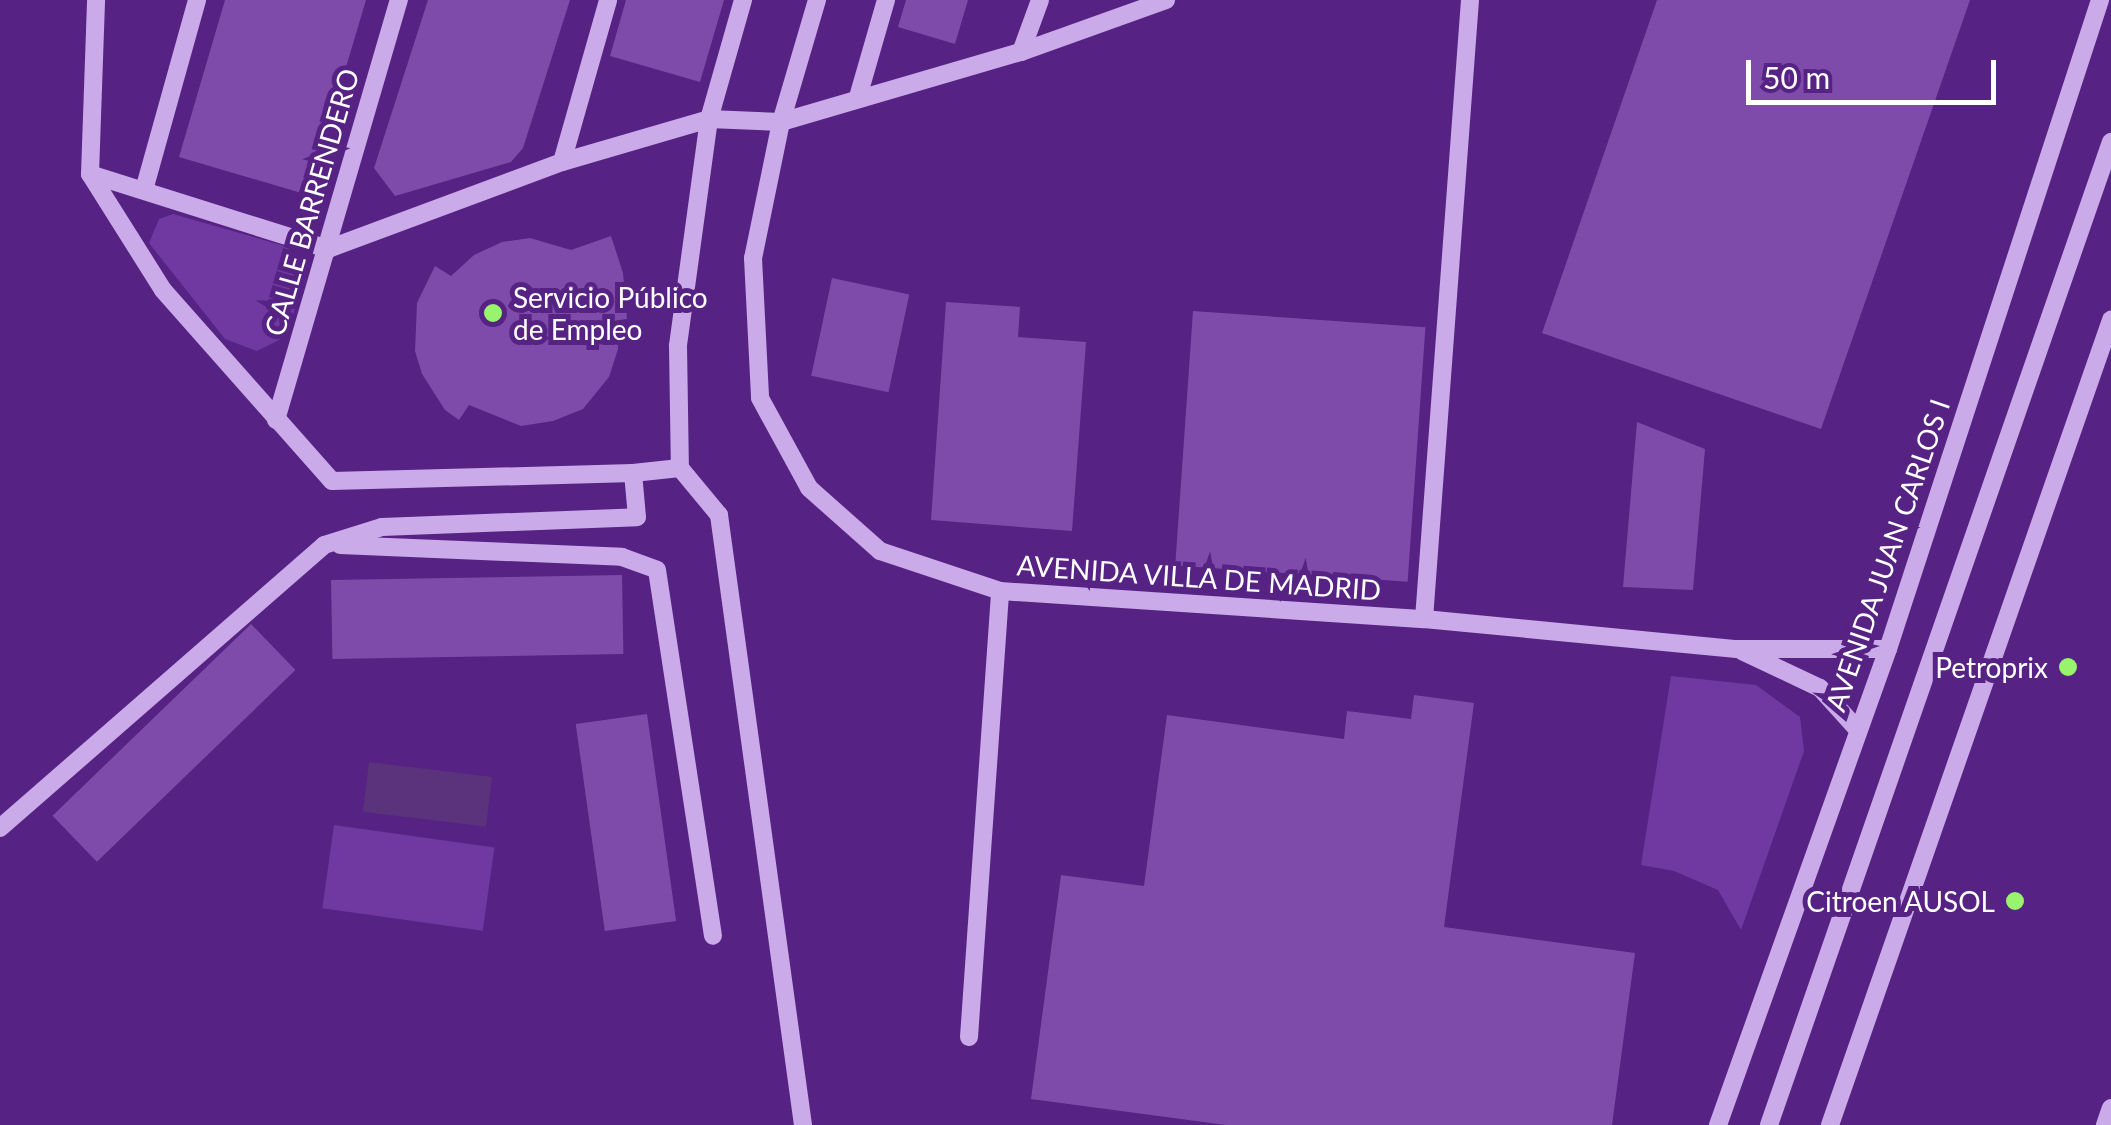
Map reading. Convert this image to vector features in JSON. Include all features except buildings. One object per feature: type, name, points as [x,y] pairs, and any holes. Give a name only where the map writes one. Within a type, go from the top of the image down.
[{"type":"street","points":[[96,0],[90,174],[163,290],[332,481],[633,473],[680,468]]},
{"type":"street","points":[[144,190],[196,0]]},
{"type":"street","name":"CALLE BARRENDERO","points":[[276,420],[398,0]]},
{"type":"street","points":[[562,162],[608,0]]},
{"type":"street","points":[[743,0],[709,119],[678,346],[680,468],[719,515],[803,1125]]},
{"type":"street","name":"AVENIDA VILLA DE MADRID","points":[[817,0],[781,122],[753,258],[760,398],[809,488],[880,550],[1000,592],[1424,618],[1737,649]]},
{"type":"street","points":[[858,98],[886,0]]},
{"type":"street","points":[[1021,52],[1040,0]]},
{"type":"street","points":[[90,174],[328,249],[562,162],[709,119],[781,122],[1021,52],[1166,0]]},
{"type":"street","points":[[1424,618],[1470,0]]},
{"type":"street","name":"AVENIDA JUAN CARLOS I","points":[[1718,1125],[1888,650],[2100,0]]},
{"type":"street","points":[[1769,1125],[2111,142]]},
{"type":"street","points":[[1830,1125],[2111,320]]},
{"type":"street","points":[[0,828],[324,545],[382,527],[637,517],[633,473]]},
{"type":"street","points":[[324,545],[622,557],[657,570],[714,936]]},
{"type":"street","points":[[968,1038],[1000,592]]},
{"type":"street","points":[[1737,649],[1888,650]]},
{"type":"street","points":[[1737,649],[1820,688],[1857,729]]},
{"type":"street","points":[[2105,1125],[2111,1108]]},
{"type":"shaded area","points":[[173,214],[288,247],[306,278],[285,337],[257,351],[225,339],[149,243],[159,219]]},
{"type":"shaded area","points":[[1671,676],[1756,685],[1800,717],[1804,751],[1741,930],[1718,890],[1674,871],[1641,865]]},
{"type":"shaded area","points":[[369,762],[492,777],[486,827],[363,812]]},
{"type":"shaded area","points":[[334,825],[494,848],[483,931],[322,908]]},
{"type":"place","name":"Servicio Público de Empleo","points":[[493,313]]},
{"type":"place","name":"Petroprix","points":[[2068,667]]},
{"type":"place","name":"Citroen AUSOL","points":[[2015,901]]}]
